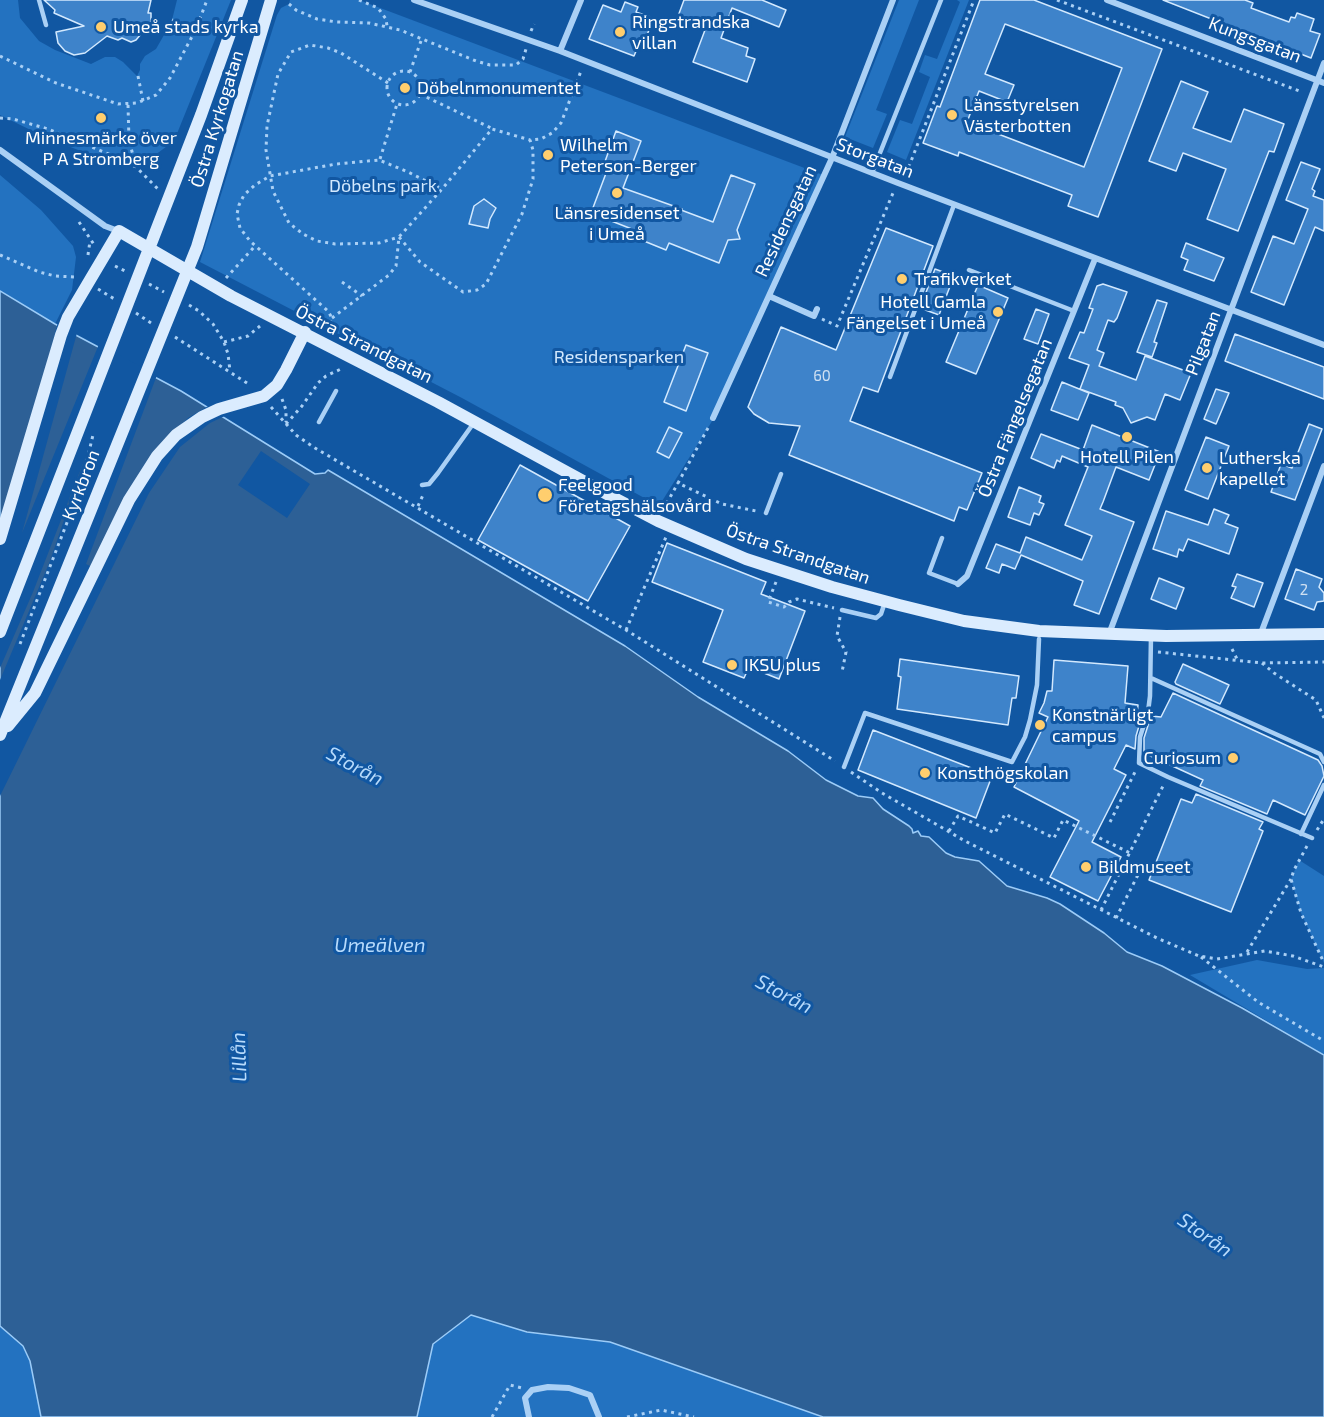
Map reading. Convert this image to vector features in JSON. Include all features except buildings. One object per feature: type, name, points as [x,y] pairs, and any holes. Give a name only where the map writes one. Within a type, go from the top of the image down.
[{"type":"street","name":"Östra Kyrkogatan","points":[[155,232],[201,115],[242,0]]},
{"type":"street","name":"Östra Kyrkogatan","points":[[197,247],[271,0]]},
{"type":"street","name":"Storgatan","points":[[414,0],[560,51],[954,205],[1324,345]]},
{"type":"street","points":[[560,51],[581,0]]},
{"type":"street","name":"Residensgatan","points":[[714,418],[832,158],[893,0]]},
{"type":"street","name":"Kungsgatan","points":[[1111,1],[1321,82]]},
{"type":"street","name":"Pilgatan","points":[[1109,634],[1312,96],[1321,82],[1324,63]]},
{"type":"street","points":[[0,150],[105,226],[119,231],[65,325],[0,539]]},
{"type":"street","name":"Östra Strandgatan","points":[[119,231],[270,317],[305,332],[658,521],[746,559],[832,587],[964,621],[1039,630],[1151,636],[1324,634]]},
{"type":"street","name":"Kyrkbron","points":[[0,632],[155,232]]},
{"type":"street","name":"Kyrkbron","points":[[0,736],[197,247]]},
{"type":"street","name":"Östra Fängelsegatan","points":[[958,584],[967,576],[1095,259]]},
{"type":"street","points":[[769,296],[815,313]]},
{"type":"street","points":[[260,398],[277,386],[305,332]]},
{"type":"street","name":"Kyrkbron","points":[[0,736],[35,693],[129,500],[157,456],[176,435],[202,417],[219,409],[260,398]]},
{"type":"street","points":[[1261,633],[1323,471]]},
{"type":"street","points":[[529,1417],[525,1398],[532,1390],[548,1387],[569,1388],[590,1395],[599,1417]]},
{"type":"lane","points":[[39,0],[46,25]]},
{"type":"lane","points":[[872,173],[941,0]]},
{"type":"lane","points":[[890,377],[954,205]]},
{"type":"lane","points":[[969,270],[1074,311]]},
{"type":"lane","points":[[319,422],[336,391]]},
{"type":"lane","points":[[422,485],[429,484],[438,473],[474,421]]},
{"type":"lane","points":[[766,513],[781,474]]},
{"type":"lane","points":[[942,538],[929,573],[958,584]]},
{"type":"lane","points":[[842,610],[876,618],[881,614],[885,602]]},
{"type":"lane","points":[[1151,636],[1148,712],[1140,737],[1139,763],[1312,838]]},
{"type":"lane","points":[[844,767],[865,713],[1012,762],[1025,737],[1032,712],[1037,685],[1039,639]]},
{"type":"lane","points":[[1151,678],[1320,754],[1324,762]]},
{"type":"lane","points":[[1301,834],[1324,785]]},
{"type":"path","points":[[0,56],[56,83],[118,104],[128,105],[143,101],[156,95],[181,61],[207,0]]},
{"type":"path","points":[[359,0],[378,9],[386,20],[387,26]]},
{"type":"path","points":[[815,313],[837,326],[900,184],[974,0]]},
{"type":"path","points":[[1057,0],[1312,96]]},
{"type":"path","points":[[289,4],[317,20],[387,26],[476,61],[505,66],[516,66],[520,63],[534,24]]},
{"type":"path","points":[[172,20],[196,28]]},
{"type":"path","points":[[410,72],[422,38]]},
{"type":"path","points":[[388,83],[340,53],[310,45],[291,52],[278,74],[267,126],[270,176],[273,191],[289,223],[303,234],[317,241],[354,244],[379,243],[399,237],[492,129]]},
{"type":"path","points":[[420,94],[492,129],[530,140],[541,139],[552,133],[561,123],[585,61]]},
{"type":"path","points":[[405,71],[410,72],[420,83],[420,94],[408,105],[398,104],[390,98],[388,83],[394,75],[405,71]]},
{"type":"path","points":[[138,76],[143,101]]},
{"type":"path","points":[[379,160],[398,104]]},
{"type":"path","points":[[0,118],[13,119],[48,129],[136,167],[129,140],[128,105]]},
{"type":"path","points":[[399,237],[420,262],[463,292],[477,290],[486,284],[522,214],[533,179],[530,140]]},
{"type":"path","points":[[332,318],[328,310],[255,246],[240,228],[237,209],[248,191],[270,176],[336,164],[379,160],[442,189]]},
{"type":"path","points":[[326,332],[332,318],[389,275],[396,266],[399,237]]},
{"type":"path","points":[[222,281],[255,246]]},
{"type":"path","points":[[0,255],[55,276],[72,278],[78,276]]},
{"type":"path","points":[[145,293],[149,282]]},
{"type":"path","points":[[342,282],[362,296]]},
{"type":"path","points":[[136,315],[141,304]]},
{"type":"path","points":[[224,342],[248,336],[270,317]]},
{"type":"path","points":[[286,424],[318,383],[334,372],[347,368]]},
{"type":"path","points":[[230,371],[271,408],[296,435],[315,448],[626,630],[882,793],[949,831],[1116,918],[1199,956],[1217,959],[1265,951],[1324,965]]},
{"type":"path","points":[[277,386],[286,410],[286,424]]},
{"type":"path","points":[[658,521],[714,418]]},
{"type":"path","points":[[19,646],[80,489],[93,433]]},
{"type":"path","points":[[678,483],[722,504],[766,513]]},
{"type":"path","points":[[626,630],[666,537]]},
{"type":"path","points":[[777,580],[768,602],[784,607],[797,599],[842,610]]},
{"type":"path","points":[[837,629],[837,636],[846,652],[842,672]]},
{"type":"path","points":[[1238,661],[1324,662]]},
{"type":"path","points":[[1262,663],[1316,700],[1324,718]]},
{"type":"path","points":[[1110,822],[1139,763]]},
{"type":"path","points":[[1101,910],[1168,777]]},
{"type":"path","points":[[949,831],[958,816],[995,833],[1005,814],[1054,838],[1063,820],[1130,853]]},
{"type":"path","points":[[1247,953],[1324,819]]},
{"type":"path","points":[[1116,918],[1143,865]]},
{"type":"path","points":[[1291,879],[1300,913],[1324,965]]},
{"type":"path","points":[[1199,956],[1258,1002],[1324,1041]]},
{"type":"path","points":[[492,1417],[510,1385],[532,1390]]},
{"type":"path","points":[[627,1417],[661,1410],[694,1417]]},
{"type":"green space","points":[[0,0],[18,0],[20,18],[39,41],[55,50],[91,64],[105,57],[115,57],[137,76],[145,56],[156,49],[172,20],[177,0],[231,0],[174,141],[155,155],[112,163],[47,138],[0,115]]},
{"type":"green space","points":[[290,0],[359,0],[823,175],[714,418],[659,506],[462,398],[200,262],[277,15],[281,8],[289,4]]},
{"type":"green space","points":[[899,0],[919,0],[876,110],[887,114],[873,148],[845,137]]},
{"type":"green space","points":[[957,0],[969,0],[906,160],[887,152],[900,120],[912,124],[930,77],[919,72],[925,55],[937,59],[960,2]]},
{"type":"green space","points":[[0,175],[41,210],[73,246],[76,257],[72,290],[55,324],[0,291]]},
{"type":"green space","points":[[1299,860],[1324,876],[1324,963],[1301,913],[1291,879]]},
{"type":"green space","points":[[1257,960],[1307,969],[1324,968],[1324,1055],[1190,975]]},
{"type":"green space","points":[[471,1315],[527,1332],[610,1342],[823,1417],[417,1417],[433,1343]]},
{"type":"green space","points":[[0,1326],[23,1346],[30,1361],[41,1417],[0,1417]]},
{"type":"water","name":"Umeälven","points":[[0,291],[55,324],[181,391],[315,474],[325,473],[328,470],[625,646],[698,697],[788,751],[826,780],[858,796],[873,798],[883,809],[909,826],[913,833],[918,831],[921,836],[929,837],[946,853],[979,861],[1007,886],[1060,904],[1104,933],[1127,952],[1162,966],[1324,1055],[1324,1417],[823,1417],[610,1342],[527,1332],[471,1315],[433,1344],[417,1417],[41,1417],[30,1361],[23,1346],[0,1326]]},
{"type":"pier","points":[[58,322],[77,333],[22,533],[99,344],[157,375],[86,564],[92,567],[162,444],[188,418],[210,405],[227,415],[210,423],[180,447],[149,493],[0,796],[0,680],[50,561],[87,453],[33,592],[0,668],[0,538]]},
{"type":"pier","points":[[261,451],[310,484],[287,518],[238,485]]},
{"type":"place","name":"Umeå stads kyrka","points":[[101,27]]},
{"type":"place","name":"Ringstrandska villan","points":[[620,32]]},
{"type":"place","name":"Döbelnmonumentet","points":[[405,88]]},
{"type":"place","name":"Länsstyrelsen Västerbotten","points":[[952,115]]},
{"type":"place","name":"Minnesmärke över P A Stromberg","points":[[101,118]]},
{"type":"place","name":"Wilhelm Peterson-Berger","points":[[548,155]]},
{"type":"place","name":"Länsresidenset i Umeå","points":[[617,193]]},
{"type":"place","name":"Trafikverket","points":[[902,279]]},
{"type":"place","name":"Hotell Gamla Fängelset i Umeå","points":[[998,312]]},
{"type":"place","name":"Hotell Pilen","points":[[1127,437]]},
{"type":"place","name":"Lutherska kapellet","points":[[1207,468]]},
{"type":"place","name":"Feelgood Företagshälsovård","points":[[545,495]]},
{"type":"place","name":"IKSU plus","points":[[732,665]]},
{"type":"place","name":"Konstnärligt campus","points":[[1040,725]]},
{"type":"place","name":"Curiosum","points":[[1233,758]]},
{"type":"place","name":"Konsthögskolan","points":[[925,773]]},
{"type":"place","name":"Bildmuseet","points":[[1086,867]]},
{"type":"park label","name":"Döbelns park","points":[[383,186]]},
{"type":"park label","name":"Residensparken","points":[[619,357]]},
{"type":"water label","name":"Storån","points":[[355,766]]},
{"type":"water label","name":"Storån","points":[[784,994]]},
{"type":"water label","name":"Lillån","points":[[239,1057]]},
{"type":"water label","name":"Storån","points":[[1205,1235]]}]
